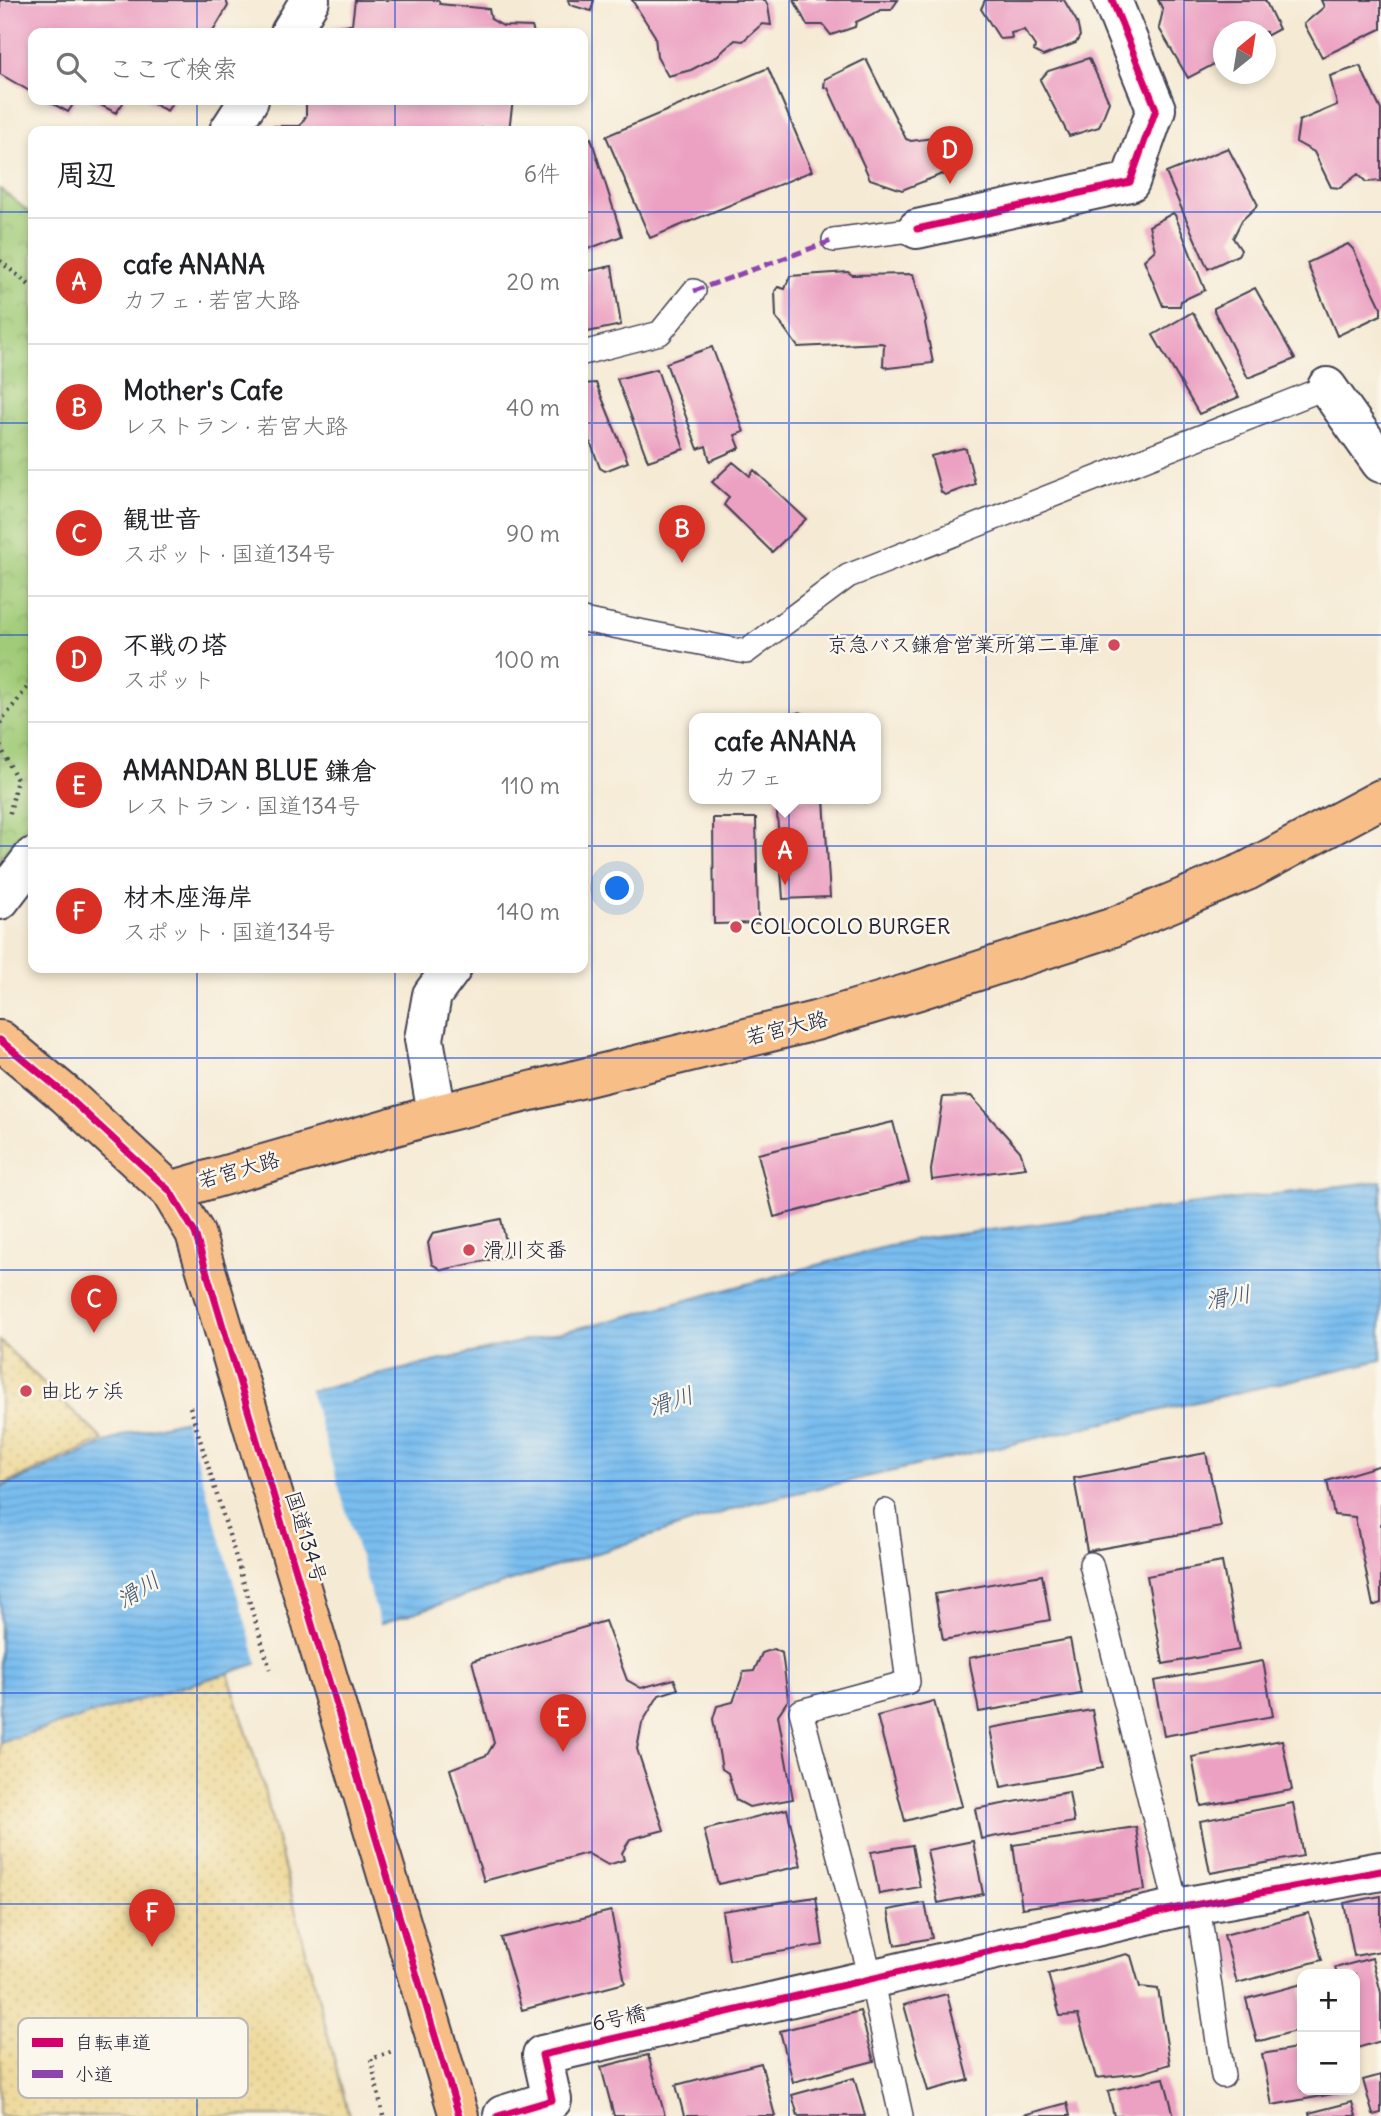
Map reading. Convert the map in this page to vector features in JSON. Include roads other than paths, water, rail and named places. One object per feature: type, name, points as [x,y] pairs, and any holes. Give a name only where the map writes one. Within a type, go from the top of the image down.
[{"type":"main road","name":"若宮大路","points":[[170,1191],[437,1114],[815,1021],[1111,928],[1247,871],[1381,799]]},
{"type":"main road","name":"国道134号","points":[[0,1040],[66,1095],[170,1191],[195,1233],[323,1653],[459,2116]]},
{"type":"street","points":[[293,28],[310,0]]},
{"type":"street","points":[[917,229],[1130,181],[1156,109],[1112,0]]},
{"type":"street","points":[[232,126],[246,105]]},
{"type":"street","points":[[1327,387],[1381,463]]},
{"type":"street","points":[[0,900],[28,864]]},
{"type":"street","points":[[437,1114],[424,1039],[432,995],[448,973]]},
{"type":"street","name":"6号橋","points":[[553,2108],[542,2055],[1188,1907],[1381,1871]]},
{"type":"street","points":[[503,2115],[553,2108]]},
{"type":"lane","points":[[834,240],[917,229]]},
{"type":"lane","points":[[588,352],[660,333],[694,291]]},
{"type":"lane","points":[[588,621],[746,652],[848,576],[1327,387]]},
{"type":"lane","points":[[885,1511],[908,1682],[801,1711],[871,1978],[901,2116]]},
{"type":"lane","points":[[1091,1564],[1188,1907],[1223,2076]]},
{"type":"water","name":"滑川","points":[[1381,1181],[1381,1360],[752,1503],[228,1673],[0,1742],[0,1488],[126,1434],[617,1319],[911,1240]]},
{"type":"place","name":"不戦の塔","points":[[950,184]]},
{"type":"place","name":"Mother's Cafe","points":[[682,563]]},
{"type":"place","name":"京急バス鎌倉営業所第二車庫","points":[[1114,645]]},
{"type":"place","name":"cafe ANANA","points":[[785,885]]},
{"type":"place","name":"COLOCOLO BURGER","points":[[736,927]]},
{"type":"place","name":"滑川交番","points":[[469,1250]]},
{"type":"place","name":"観世音","points":[[94,1333]]},
{"type":"place","name":"由比ヶ浜","points":[[26,1391]]},
{"type":"place","name":"AMANDAN BLUE 鎌倉","points":[[563,1752]]},
{"type":"place","name":"材木座海岸","points":[[152,1947]]}]
